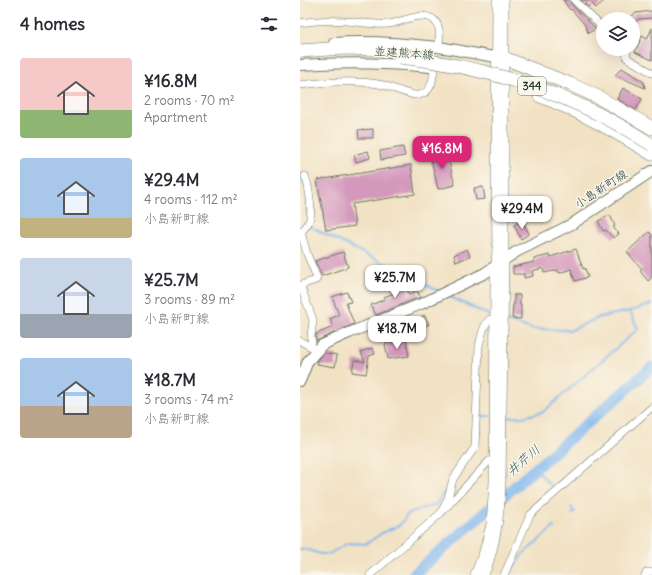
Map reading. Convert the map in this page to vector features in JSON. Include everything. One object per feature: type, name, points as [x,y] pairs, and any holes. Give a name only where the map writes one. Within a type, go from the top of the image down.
[{"type":"highway","name":"344","points":[[300,51],[343,48],[469,61],[529,78],[592,104],[652,138]]},
{"type":"highway","name":"344","points":[[300,57],[400,54],[488,72],[567,99],[613,121],[652,145]]},
{"type":"highway","points":[[500,58],[570,84],[652,128]]},
{"type":"highway","points":[[500,82],[536,94],[578,112],[652,154]]},
{"type":"main road","name":"並建熊本線","points":[[300,45],[349,42],[388,43],[439,48],[500,58]]},
{"type":"main road","name":"並建熊本線","points":[[300,65],[357,63],[396,64],[470,74],[500,82]]},
{"type":"main road","name":"小島新町線","points":[[300,381],[314,348],[438,296],[485,273],[516,252],[572,224],[652,171]]},
{"type":"street","points":[[497,0],[500,32],[500,82],[497,248],[495,266],[499,322]]},
{"type":"street","points":[[500,32],[504,0]]},
{"type":"street","points":[[574,0],[596,21]]},
{"type":"street","points":[[300,23],[309,21],[343,21],[388,24],[401,22],[416,16],[423,16],[432,18],[437,24],[440,31],[439,48]]},
{"type":"street","points":[[627,56],[627,58],[652,72]]},
{"type":"street","points":[[300,85],[349,82],[378,84],[392,87],[412,95],[419,95],[426,92],[433,82],[434,68]]},
{"type":"street","points":[[484,575],[489,550],[500,515],[495,456],[499,322],[504,261],[500,82]]},
{"type":"street","points":[[305,176],[309,189],[310,216],[309,221],[301,232],[317,278],[316,280],[301,285],[301,287],[313,320],[311,336],[314,348]]},
{"type":"street","points":[[441,513],[448,498],[453,479],[475,447],[479,346],[487,321],[490,319],[499,322]]},
{"type":"street","points":[[300,341],[314,348]]},
{"type":"street","points":[[504,575],[530,515],[652,407]]},
{"type":"street","points":[[370,575],[441,513],[495,456]]},
{"type":"street","points":[[475,575],[489,550]]},
{"type":"street","points":[[645,575],[647,572],[652,572]]},
{"type":"building","points":[[563,0],[569,0],[571,4],[596,29],[588,33],[585,25],[571,9],[570,10]]},
{"type":"building","points":[[581,0],[605,0],[596,8],[592,4],[588,7]]},
{"type":"building","points":[[652,11],[652,18],[640,19],[640,12]]},
{"type":"building","points":[[652,28],[652,60],[640,54],[640,41],[642,36],[647,39]]},
{"type":"building","points":[[622,68],[644,82],[645,88],[615,75]]},
{"type":"building","points":[[623,88],[642,99],[636,110],[617,99]]},
{"type":"building","points":[[373,129],[373,138],[359,138],[358,130]]},
{"type":"building","points":[[403,147],[405,156],[381,160],[380,151]]},
{"type":"building","points":[[446,150],[455,185],[438,189],[430,155]]},
{"type":"building","points":[[368,151],[370,158],[356,162],[354,155]]},
{"type":"building","points":[[411,165],[415,194],[352,204],[355,226],[326,230],[317,180]]},
{"type":"building","points":[[483,187],[485,199],[476,200],[474,188]]},
{"type":"building","points":[[610,215],[615,226],[613,227],[619,234],[613,238],[606,230],[603,231],[598,221]]},
{"type":"building","points":[[522,220],[529,234],[521,239],[514,225]]},
{"type":"building","points":[[649,232],[652,235],[652,277],[648,281],[640,271],[642,269],[627,252]]},
{"type":"building","points":[[467,249],[470,256],[456,262],[454,255]]},
{"type":"building","points":[[576,249],[583,269],[585,268],[588,277],[575,281],[571,269],[559,273],[558,270],[544,273],[543,268],[532,271],[533,276],[524,278],[524,274],[513,274],[513,267],[534,262],[534,259],[549,255],[550,257]]},
{"type":"building","points":[[343,252],[348,267],[322,276],[315,261]]},
{"type":"building","points":[[405,281],[409,295],[417,290],[420,297],[376,315],[371,305],[394,293],[391,285]]},
{"type":"building","points":[[347,292],[351,302],[346,303],[354,324],[316,341],[316,334],[333,327],[330,319],[339,315],[332,297]]},
{"type":"building","points":[[514,295],[520,295],[521,319],[512,318]]},
{"type":"building","points":[[424,315],[429,324],[416,331],[412,322]]},
{"type":"building","points":[[406,340],[409,356],[388,359],[385,344]]},
{"type":"building","points":[[372,348],[375,354],[369,356],[366,374],[352,372],[354,360],[365,362],[361,352]]},
{"type":"building","points":[[325,353],[337,355],[335,367],[317,364],[319,359]]},
{"type":"waterway","points":[[300,175],[304,185]]},
{"type":"waterway","points":[[307,199],[307,214]]},
{"type":"waterway","points":[[309,226],[439,291]]},
{"type":"waterway","points":[[446,295],[491,316]]},
{"type":"waterway","points":[[507,321],[532,329],[571,330],[600,317],[630,311],[652,304]]},
{"type":"waterway","points":[[505,417],[522,417],[543,412],[638,329],[630,311]]},
{"type":"waterway","name":"井芹川","points":[[413,575],[652,367]]},
{"type":"waterway","points":[[479,437],[480,416],[492,416]]},
{"type":"waterway","points":[[536,469],[549,484]]},
{"type":"waterway","points":[[300,549],[321,554],[329,554],[348,543],[366,544],[382,533],[400,525],[408,514],[435,505],[447,489]]},
{"type":"waterway","points":[[571,507],[575,512],[572,514]]},
{"type":"waterway","points":[[508,575],[523,554],[554,527]]}]
